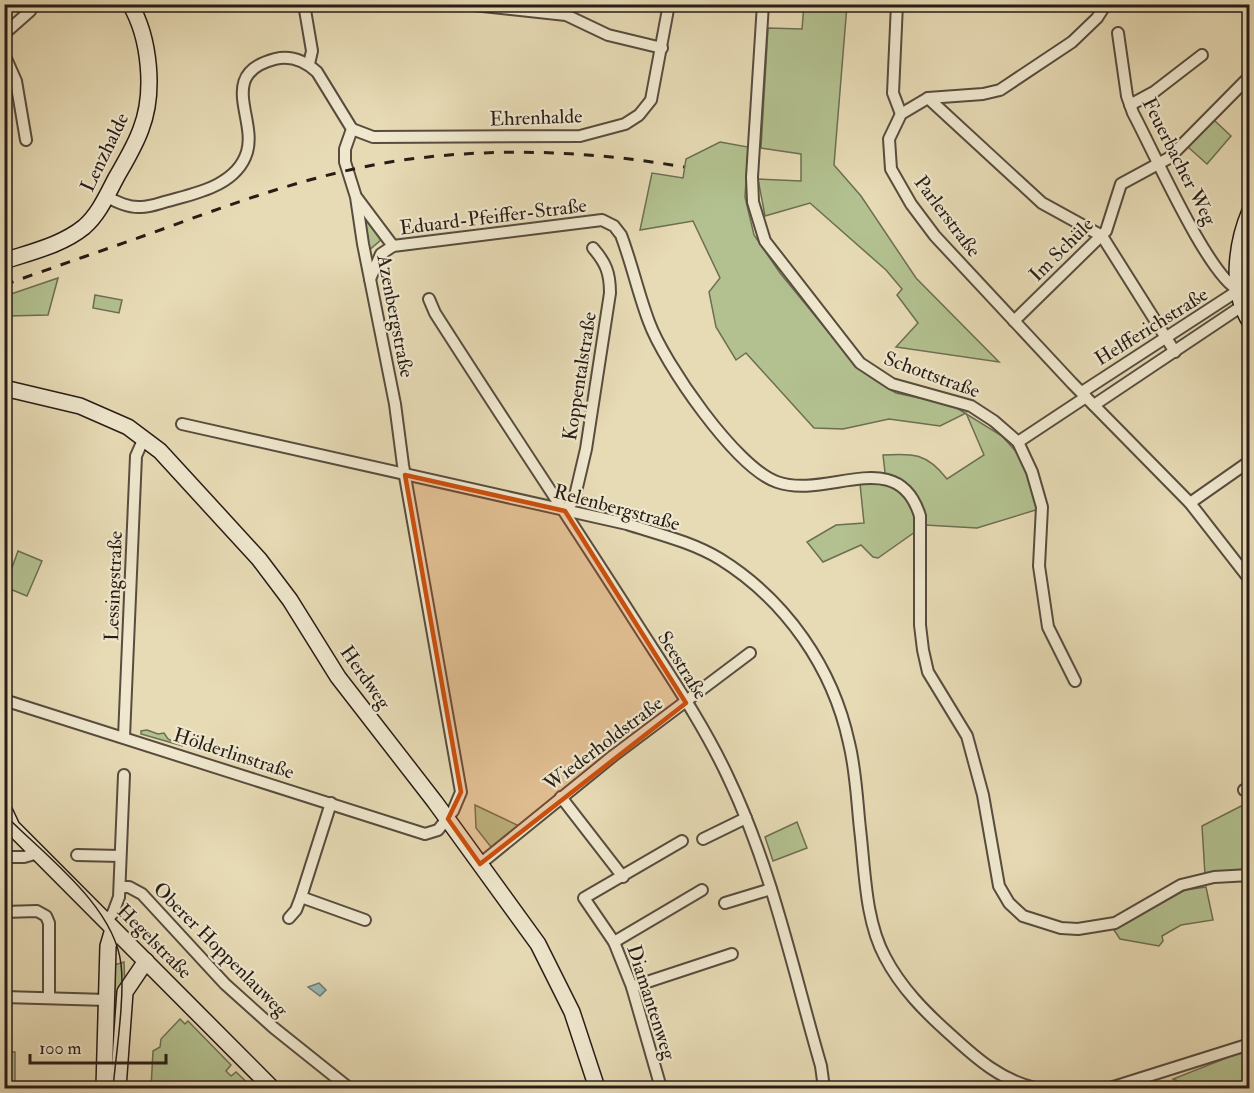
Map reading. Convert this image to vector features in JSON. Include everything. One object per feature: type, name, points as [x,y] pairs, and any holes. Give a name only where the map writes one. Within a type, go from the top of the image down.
[{"type":"street","points":[[4,34],[30,11],[34,4]]},
{"type":"street","name":"Lenzhalde","points":[[4,261],[74,234],[95,216],[136,143],[148,97],[143,42],[130,4]]},
{"type":"street","points":[[304,4],[312,51],[309,64]]},
{"type":"street","points":[[464,4],[566,15],[608,35],[662,48]]},
{"type":"street","name":"Ehrenhalde","points":[[352,129],[373,136],[468,138],[580,136],[625,124],[639,115],[651,100],[669,4]]},
{"type":"street","name":"Schottstraße","points":[[763,4],[752,177],[753,202],[759,230],[765,241],[852,354],[868,370],[892,384],[971,405],[1018,442],[1032,472],[1042,507],[1039,566],[1048,627],[1055,646],[1076,681]]},
{"type":"street","points":[[897,4],[893,93],[901,114],[928,98],[983,94],[1000,90],[1072,42],[1097,18],[1106,4]]},
{"type":"street","name":"Feuerbacher Weg","points":[[1118,33],[1130,105],[1193,230],[1228,286],[1239,290]]},
{"type":"street","points":[[4,54],[16,81],[26,140]]},
{"type":"street","points":[[1130,105],[1154,92],[1202,55]]},
{"type":"street","points":[[106,197],[130,207],[143,207],[208,190],[226,179],[247,154],[248,126],[241,104],[242,89],[248,76],[260,65],[275,59],[300,60],[309,64],[320,77],[352,129]]},
{"type":"street","name":"Im Schüle","points":[[1014,321],[1089,246],[1102,236],[1110,224],[1121,184],[1169,158],[1250,76]]},
{"type":"street","points":[[928,98],[1042,203],[1102,236],[1175,352]]},
{"type":"street","name":"Parlerstraße","points":[[901,114],[889,139],[891,169],[912,204],[935,236],[1087,398]]},
{"type":"street","name":"Azenbergstraße","points":[[352,129],[345,149],[345,162],[356,197],[395,404],[405,475],[461,792],[460,800],[448,819]]},
{"type":"street","points":[[356,197],[393,246]]},
{"type":"street","points":[[1250,211],[1240,244],[1239,290],[1242,306],[1250,322]]},
{"type":"street","name":"Eduard-Pfeiffer-Straße","points":[[370,279],[381,254],[393,246],[602,220],[614,226],[621,235],[649,323],[663,351],[736,452],[750,465],[778,483],[789,485],[801,486],[883,478],[900,484],[916,502],[920,516],[920,625],[928,672],[968,736],[983,795],[999,886],[1009,903],[1023,916],[1061,928],[1078,929],[1115,923],[1181,885],[1214,877],[1250,875]]},
{"type":"street","name":"Koppentalstraße","points":[[565,512],[574,500],[586,448],[610,293],[610,278],[606,263],[593,248]]},
{"type":"street","name":"Helfferichstraße","points":[[1018,442],[1087,398],[1166,338],[1239,290]]},
{"type":"street","name":"Seestraße","points":[[429,299],[435,314],[565,512],[686,703],[728,777],[746,818],[771,888],[821,1066],[824,1088]]},
{"type":"street","name":"Helfferichstraße","points":[[1087,398],[1175,352],[1242,306]]},
{"type":"street","name":"Herdweg","points":[[4,388],[63,401],[100,413],[144,438],[177,468],[259,559],[290,600],[338,677],[448,819],[538,944],[562,986],[597,1089]]},
{"type":"street","points":[[1087,398],[1190,503],[1250,580]]},
{"type":"street","name":"Relenbergstraße","points":[[182,424],[638,528],[672,538],[719,559],[764,592],[792,621],[811,650],[834,697],[849,743],[871,914],[884,956],[908,993],[977,1059],[1017,1084],[1035,1089]]},
{"type":"street","name":"Lessingstraße","points":[[124,737],[136,456],[144,438]]},
{"type":"street","points":[[1190,503],[1250,461]]},
{"type":"street","name":"Wiederholdstraße","points":[[480,864],[613,756],[750,653]]},
{"type":"street","name":"Hölderlinstraße","points":[[4,700],[425,834],[438,830],[448,819]]},
{"type":"street","points":[[104,1089],[109,925],[117,904],[120,887],[124,776]]},
{"type":"street","points":[[561,797],[623,877],[682,841]]},
{"type":"street","points":[[289,918],[296,910],[301,897],[331,803]]},
{"type":"street","name":"Hegelstraße","points":[[6,818],[272,1089]]},
{"type":"street","points":[[703,839],[746,818]]},
{"type":"street","points":[[4,856],[24,857],[38,853]]},
{"type":"street","points":[[77,855],[120,856]]},
{"type":"street","name":"Diamantenweg","points":[[623,877],[585,898],[614,942],[632,987],[661,1089]]},
{"type":"street","name":"Oberer Hoppenlauweg","points":[[120,887],[129,887],[142,894],[225,984],[274,1028],[349,1089]]},
{"type":"street","points":[[725,903],[771,888]]},
{"type":"street","points":[[614,942],[702,890]]},
{"type":"street","points":[[301,897],[365,920]]},
{"type":"street","points":[[4,912],[37,911],[46,916],[49,923],[49,997]]},
{"type":"street","points":[[632,987],[732,954]]},
{"type":"street","points":[[118,1089],[125,992],[146,961]]},
{"type":"street","points":[[4,998],[49,997],[107,1000]]},
{"type":"street","points":[[1110,1089],[1250,1044]]},
{"type":"highlighted area","points":[[405,475],[565,511],[686,703],[480,864],[448,819],[461,792]]},
{"type":"green space","points":[[804,5],[847,5],[834,165],[861,196],[916,278],[999,362],[896,347],[918,323],[897,295],[902,289],[886,270],[810,203],[765,216],[758,179],[801,181],[801,154],[761,148],[768,28],[802,29]]},
{"type":"green space","points":[[1214,120],[1231,136],[1207,164],[1188,147]]},
{"type":"green space","points":[[720,142],[748,147],[745,197],[754,235],[780,273],[857,367],[896,393],[952,405],[965,413],[940,426],[889,419],[843,429],[814,428],[746,353],[736,360],[716,327],[709,292],[720,278],[693,221],[640,230],[652,173],[683,178],[686,159]]},
{"type":"green space","points":[[368,216],[382,239],[368,251],[362,219]]},
{"type":"green space","points":[[58,278],[48,315],[7,316],[5,324],[5,296]]},
{"type":"green space","points":[[95,295],[122,300],[119,313],[93,308]]},
{"type":"green space","points":[[966,414],[1002,436],[1020,456],[1039,509],[977,528],[925,525],[878,558],[873,557],[861,545],[823,562],[807,542],[836,525],[864,523],[860,484],[886,481],[883,455],[919,456],[933,464],[947,479],[984,455]]},
{"type":"green space","points":[[18,551],[42,561],[27,596],[5,587]]},
{"type":"green space","points":[[147,730],[158,734],[164,733],[168,739],[183,746],[141,734],[141,731]]},
{"type":"green space","points":[[1249,802],[1249,871],[1205,875],[1202,826]]},
{"type":"green space","points":[[475,805],[519,826],[491,847],[476,828]]},
{"type":"green space","points":[[797,822],[807,848],[773,861],[765,837]]},
{"type":"green space","points":[[1206,887],[1213,920],[1181,925],[1162,936],[1163,941],[1159,946],[1120,939],[1114,930],[1185,890]]},
{"type":"green space","points":[[124,962],[125,987],[117,1088],[107,1088],[114,965]]},
{"type":"green space","points":[[180,1019],[185,1024],[188,1021],[231,1065],[226,1071],[231,1076],[236,1072],[253,1088],[151,1088],[153,1051],[160,1047],[161,1039]]},
{"type":"green space","points":[[1249,1049],[1249,1083],[1229,1087],[1202,1088],[1173,1079]]},
{"type":"green space","points":[[5,1052],[15,1052],[15,1088],[5,1088]]},
{"type":"water","points":[[319,983],[326,990],[320,996],[308,987]]},
{"type":"tram line","points":[[4,814],[75,882],[105,921],[116,942],[121,964],[122,993],[113,1088]]},
{"type":"railway","points":[[4,285],[252,198],[311,179],[372,165],[439,156],[509,152],[579,154],[684,167]]}]
